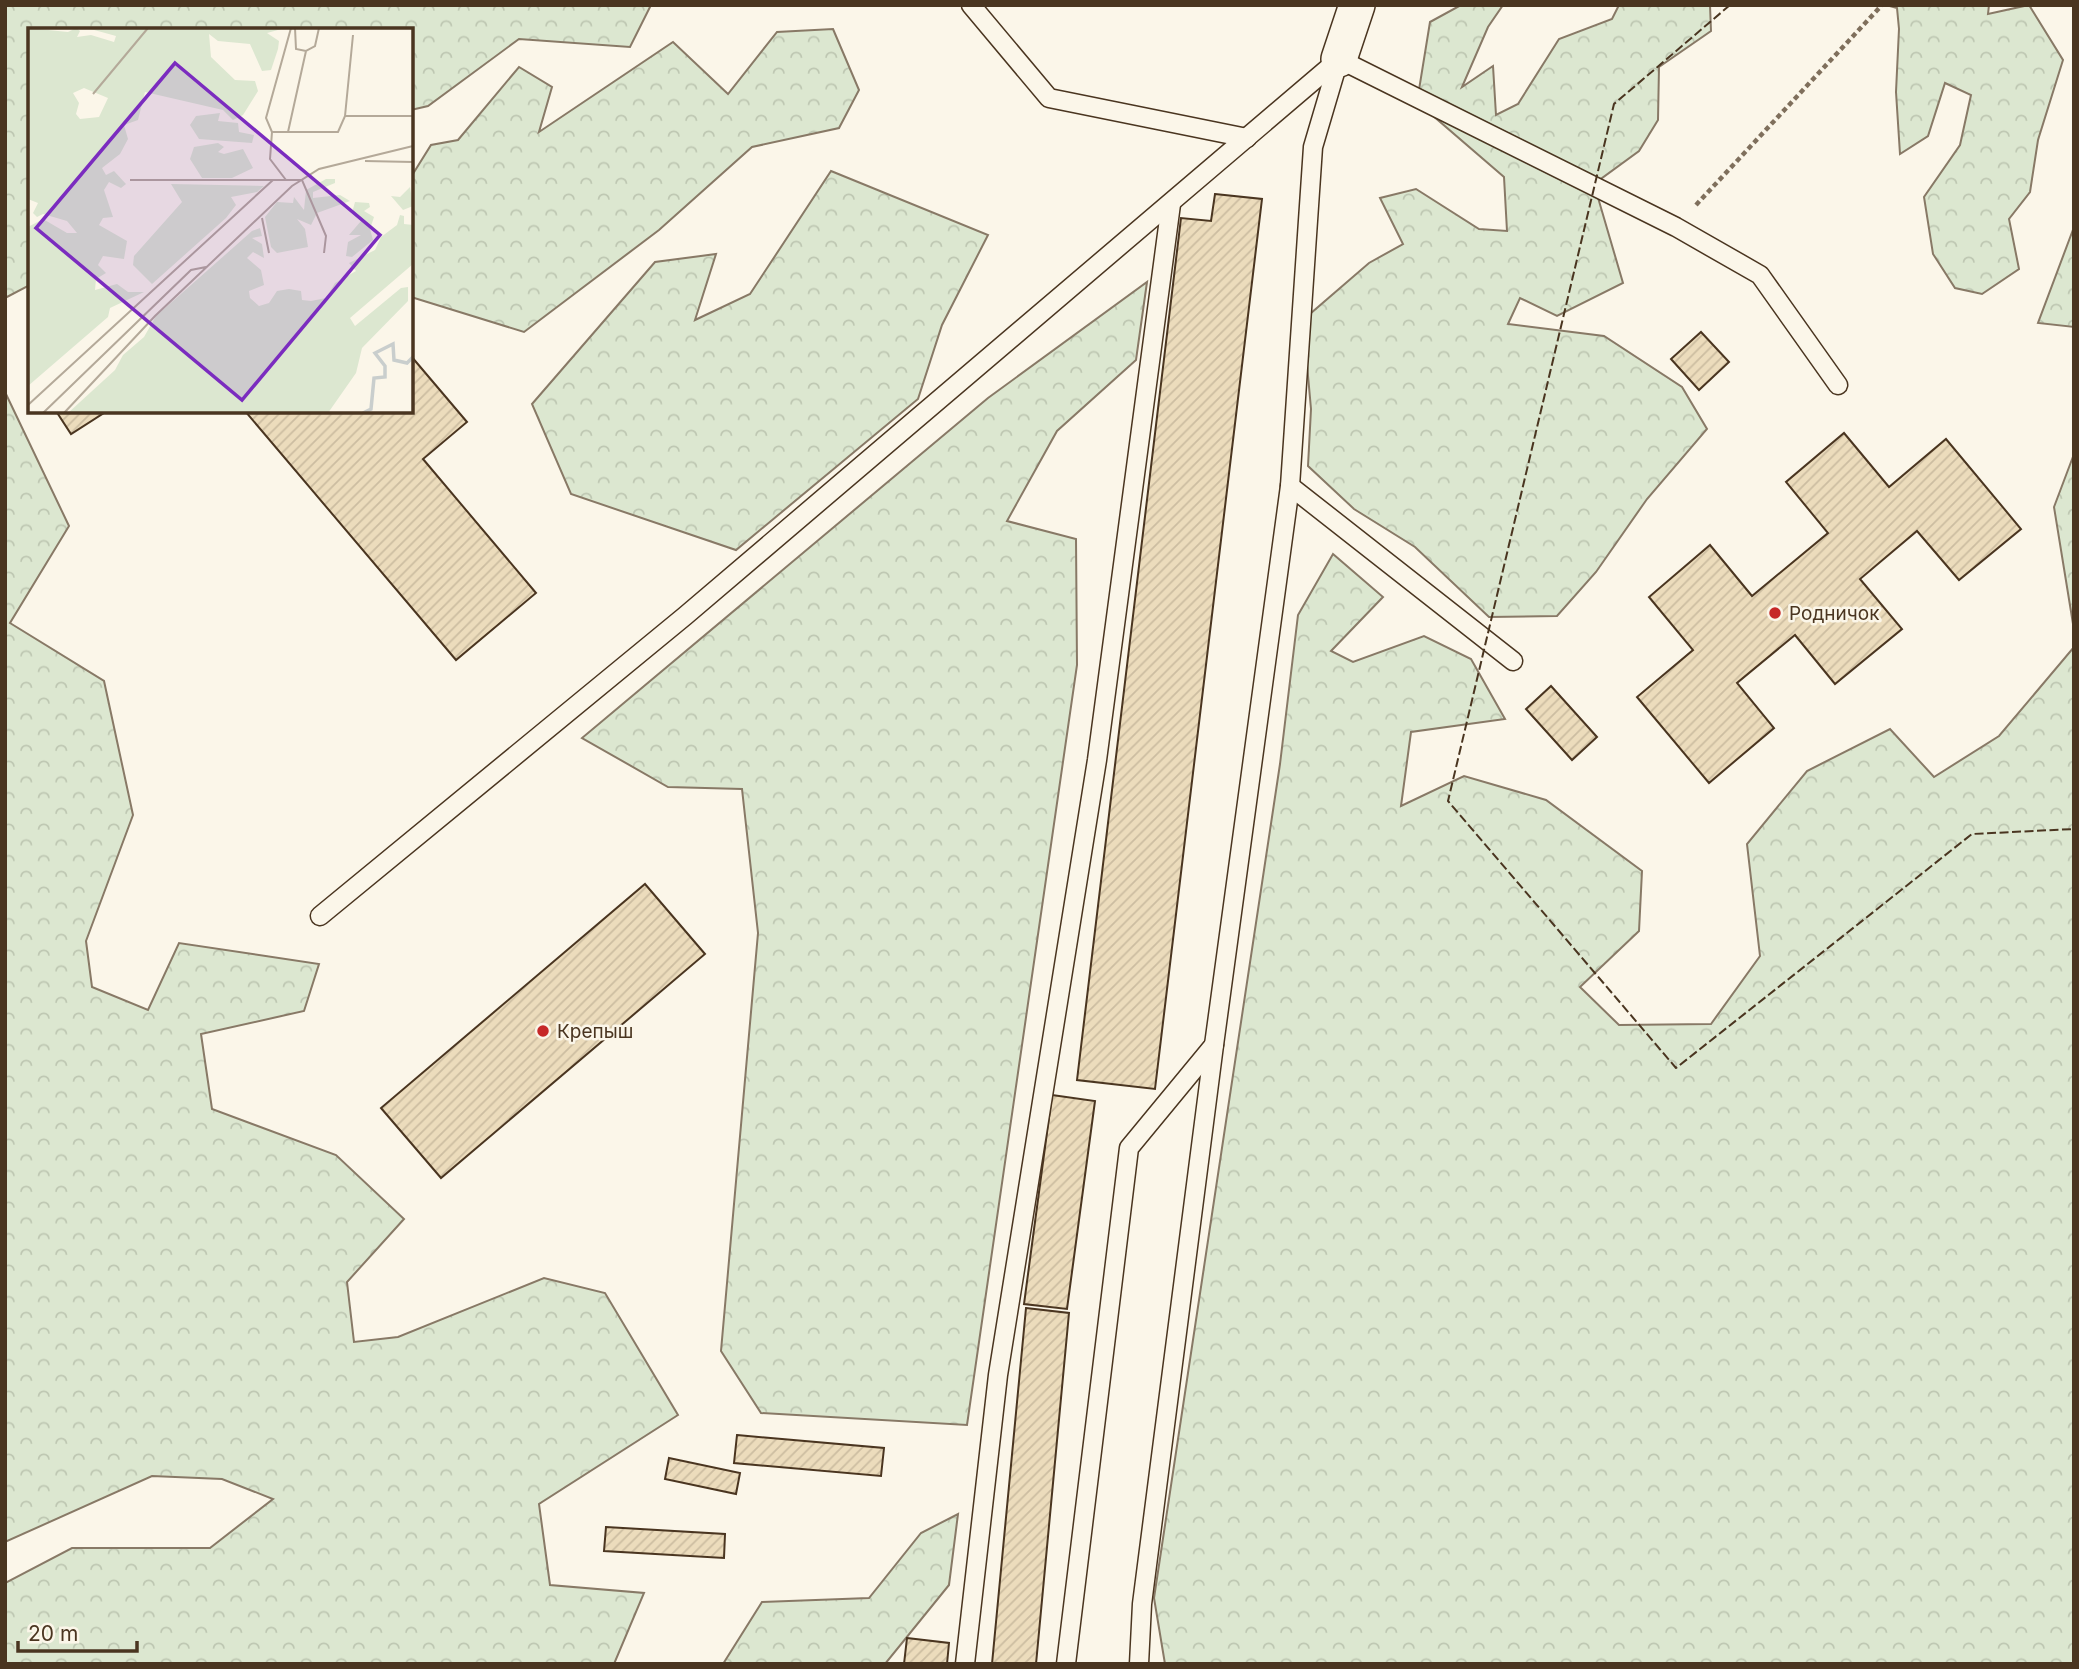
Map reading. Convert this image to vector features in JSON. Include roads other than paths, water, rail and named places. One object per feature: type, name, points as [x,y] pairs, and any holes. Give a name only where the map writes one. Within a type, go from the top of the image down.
[{"type":"street","points":[[1339,59],[1357,5]]},
{"type":"lane","points":[[971,5],[1049,98],[1247,138]]},
{"type":"lane","points":[[320,916],[696,607],[1339,59]]},
{"type":"lane","points":[[1339,59],[1676,227],[1760,275],[1838,385]]},
{"type":"lane","points":[[1139,1664],[1142,1604],[1290,486],[1313,147],[1339,59]]},
{"type":"lane","points":[[965,1664],[998,1375],[1097,760],[1171,204]]},
{"type":"lane","points":[[1290,486],[1513,661]]},
{"type":"lane","points":[[1066,1664],[1129,1148],[1214,1045]]},
{"type":"place","name":"Родничок","points":[[1775,613]]},
{"type":"place","name":"Крепыш","points":[[543,1031]]}]
